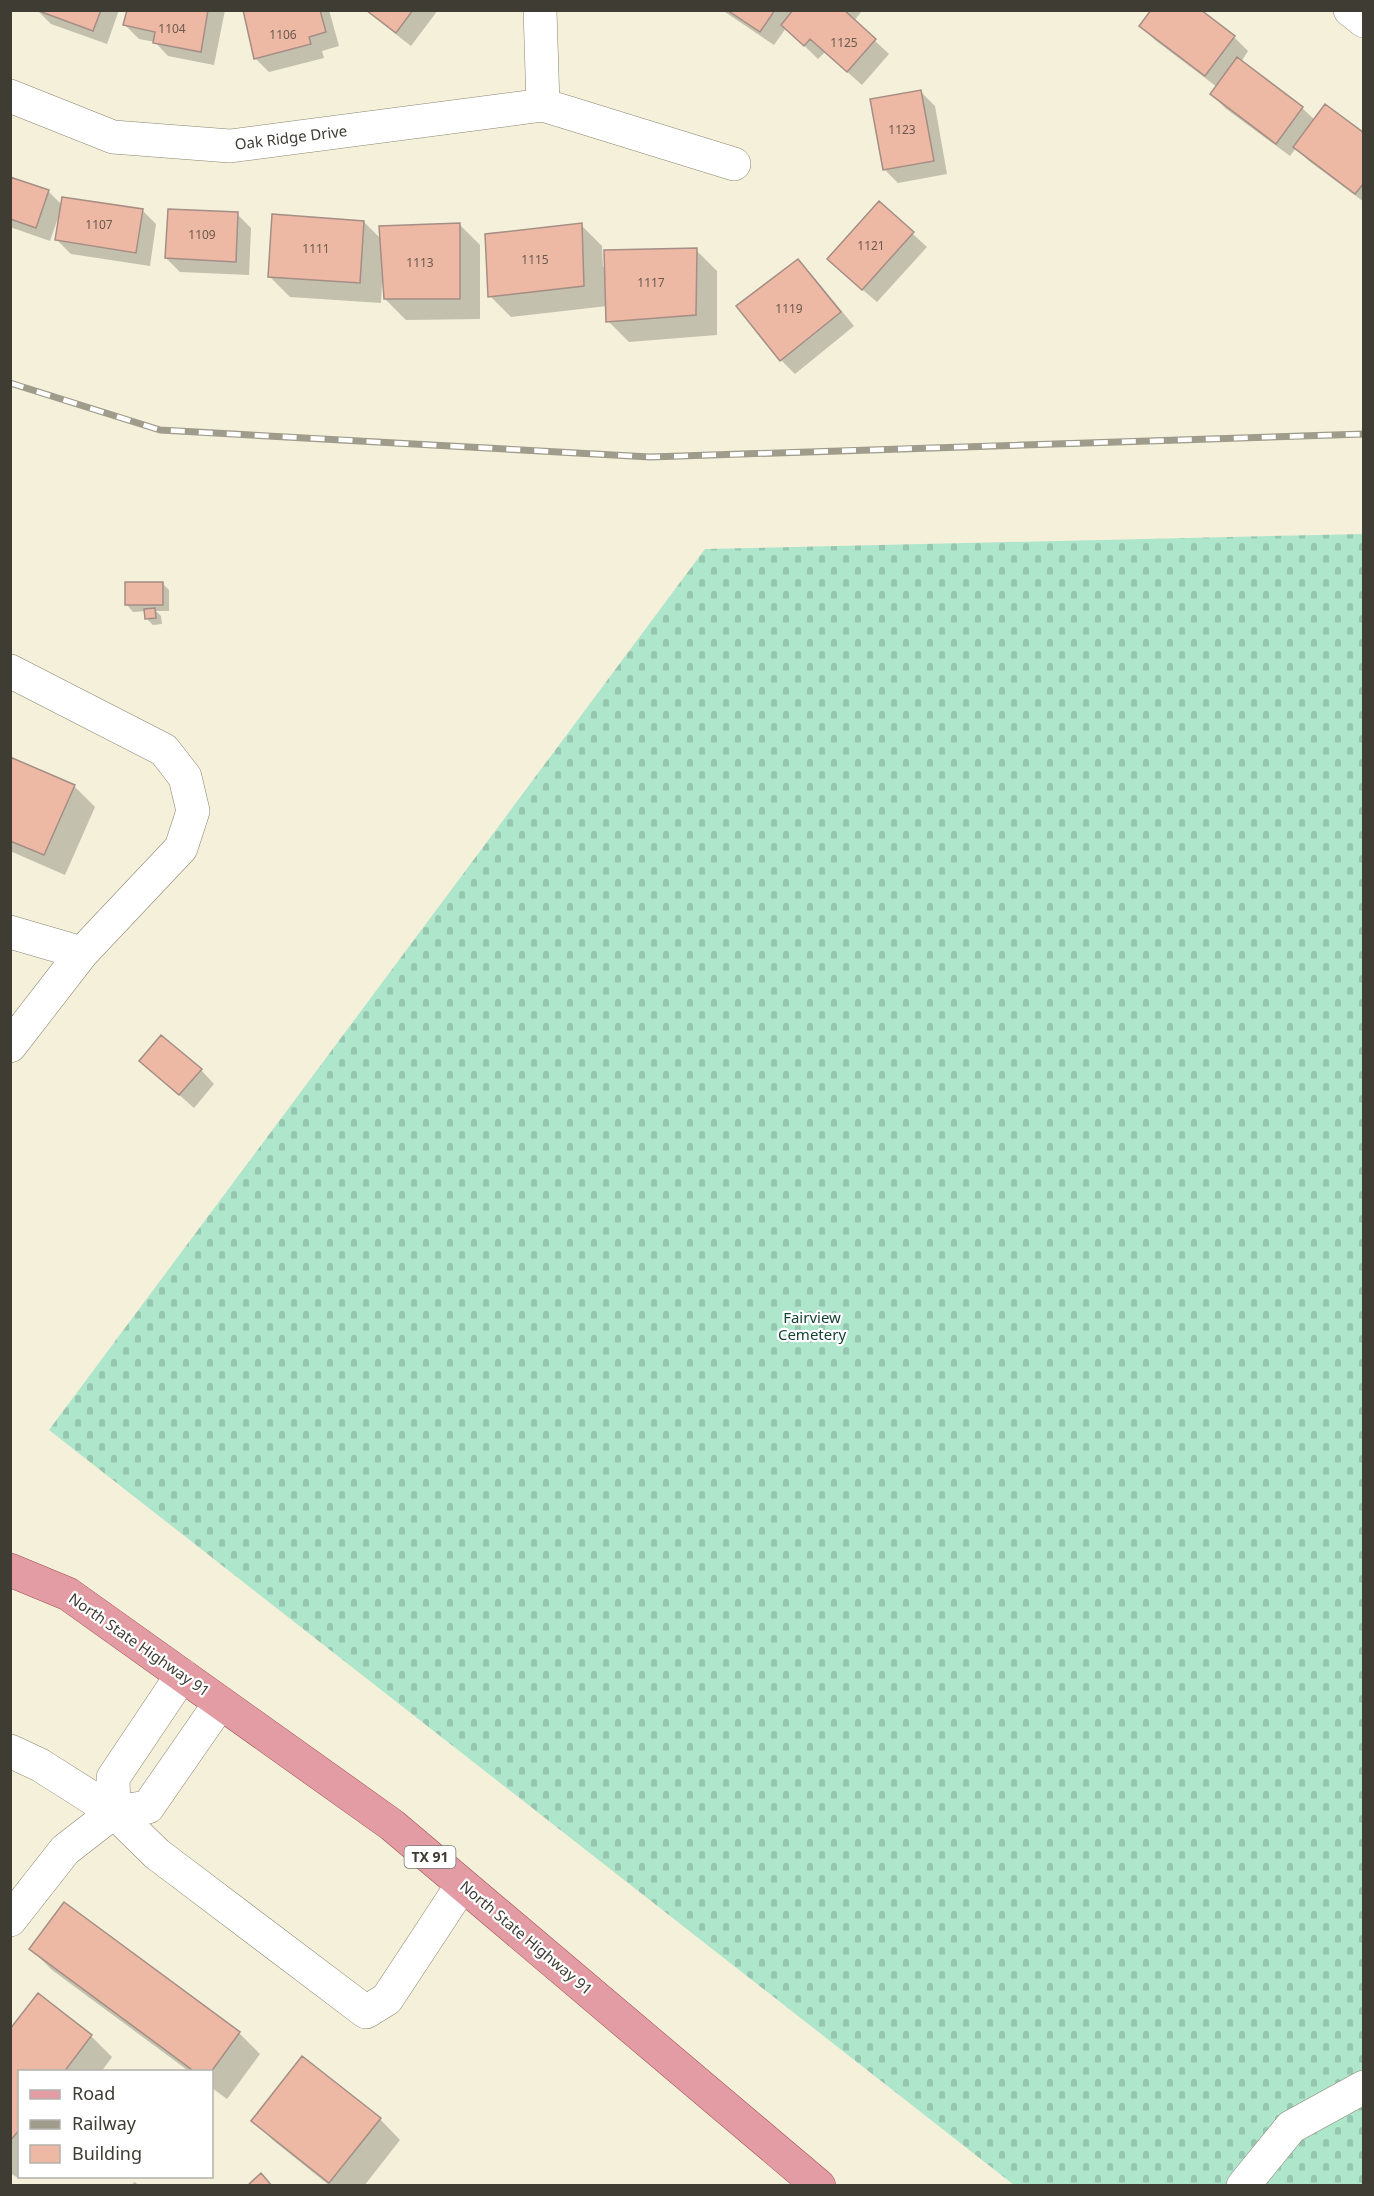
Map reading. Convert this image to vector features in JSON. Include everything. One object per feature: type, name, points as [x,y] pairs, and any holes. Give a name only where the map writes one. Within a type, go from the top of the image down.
[{"type":"main road","name":"North State Highway 91","points":[[10,1570],[68,1594],[392,1825],[819,2186]]},
{"type":"street","points":[[540,10],[543,105]]},
{"type":"street","points":[[1350,10],[1364,21]]},
{"type":"street","name":"Oak Ridge Drive","points":[[10,96],[113,137],[230,146],[543,105],[734,164]]},
{"type":"street","points":[[10,671],[164,750],[185,777],[193,811],[181,848],[82,953],[10,1046]]},
{"type":"street","points":[[10,932],[82,953]]},
{"type":"street","points":[[114,1812],[114,1778],[182,1675]]},
{"type":"street","points":[[10,1920],[65,1850],[114,1812],[148,1807],[220,1703]]},
{"type":"street","points":[[10,1751],[40,1765],[114,1812],[158,1854],[366,2012],[387,1999],[462,1885]]},
{"type":"street","points":[[1243,2186],[1291,2127],[1364,2087]]},
{"type":"green space","name":"Fairview Cemetery","points":[[1363,534],[1363,2185],[1014,2185],[49,1430],[705,549]]},
{"type":"building","points":[[36,10],[101,10],[93,31]]},
{"type":"building","points":[[127,10],[208,10],[201,52],[153,43],[155,32],[123,25]]},
{"type":"building","points":[[243,10],[320,10],[326,32],[309,37],[311,44],[254,59]]},
{"type":"building","points":[[366,10],[413,10],[396,33]]},
{"type":"building","points":[[727,10],[775,10],[760,32]]},
{"type":"building","points":[[793,10],[844,10],[876,39],[847,72],[810,39],[804,46],[781,25]]},
{"type":"building","points":[[1151,10],[1201,10],[1235,36],[1205,76],[1139,26]]},
{"type":"building","points":[[1237,57],[1303,107],[1276,144],[1210,94]]},
{"type":"building","points":[[921,90],[934,161],[883,170],[870,99]]},
{"type":"building","points":[[1325,104],[1364,133],[1364,183],[1355,194],[1293,147]]},
{"type":"building","points":[[10,177],[49,190],[36,228],[10,219]]},
{"type":"building","points":[[62,197],[143,209],[136,253],[55,240]]},
{"type":"building","points":[[879,201],[914,232],[862,290],[827,259]]},
{"type":"building","points":[[168,209],[238,212],[236,262],[165,258]]},
{"type":"building","points":[[272,214],[364,221],[360,283],[268,277]]},
{"type":"building","points":[[460,223],[460,299],[384,299],[379,226]]},
{"type":"building","points":[[582,223],[584,286],[488,297],[485,234]]},
{"type":"building","points":[[697,248],[696,315],[606,322],[604,250]]},
{"type":"building","points":[[798,259],[841,312],[780,361],[736,306]]},
{"type":"building","points":[[125,582],[163,582],[163,605],[125,605]]},
{"type":"building","points":[[155,608],[156,618],[145,619],[144,609]]},
{"type":"building","points":[[10,757],[75,785],[44,855],[10,841]]},
{"type":"building","points":[[161,1035],[202,1069],[179,1095],[139,1061]]},
{"type":"building","points":[[64,1902],[240,2032],[212,2070],[192,2070],[29,1949]]},
{"type":"building","points":[[38,1993],[92,2035],[66,2070],[18,2070],[18,2131],[10,2141],[10,2029]]},
{"type":"building","points":[[302,2056],[381,2118],[329,2183],[251,2121]]},
{"type":"building","points":[[261,2173],[272,2186],[247,2186]]},
{"type":"railway","points":[[10,383],[160,430],[650,457],[1364,434]]}]
